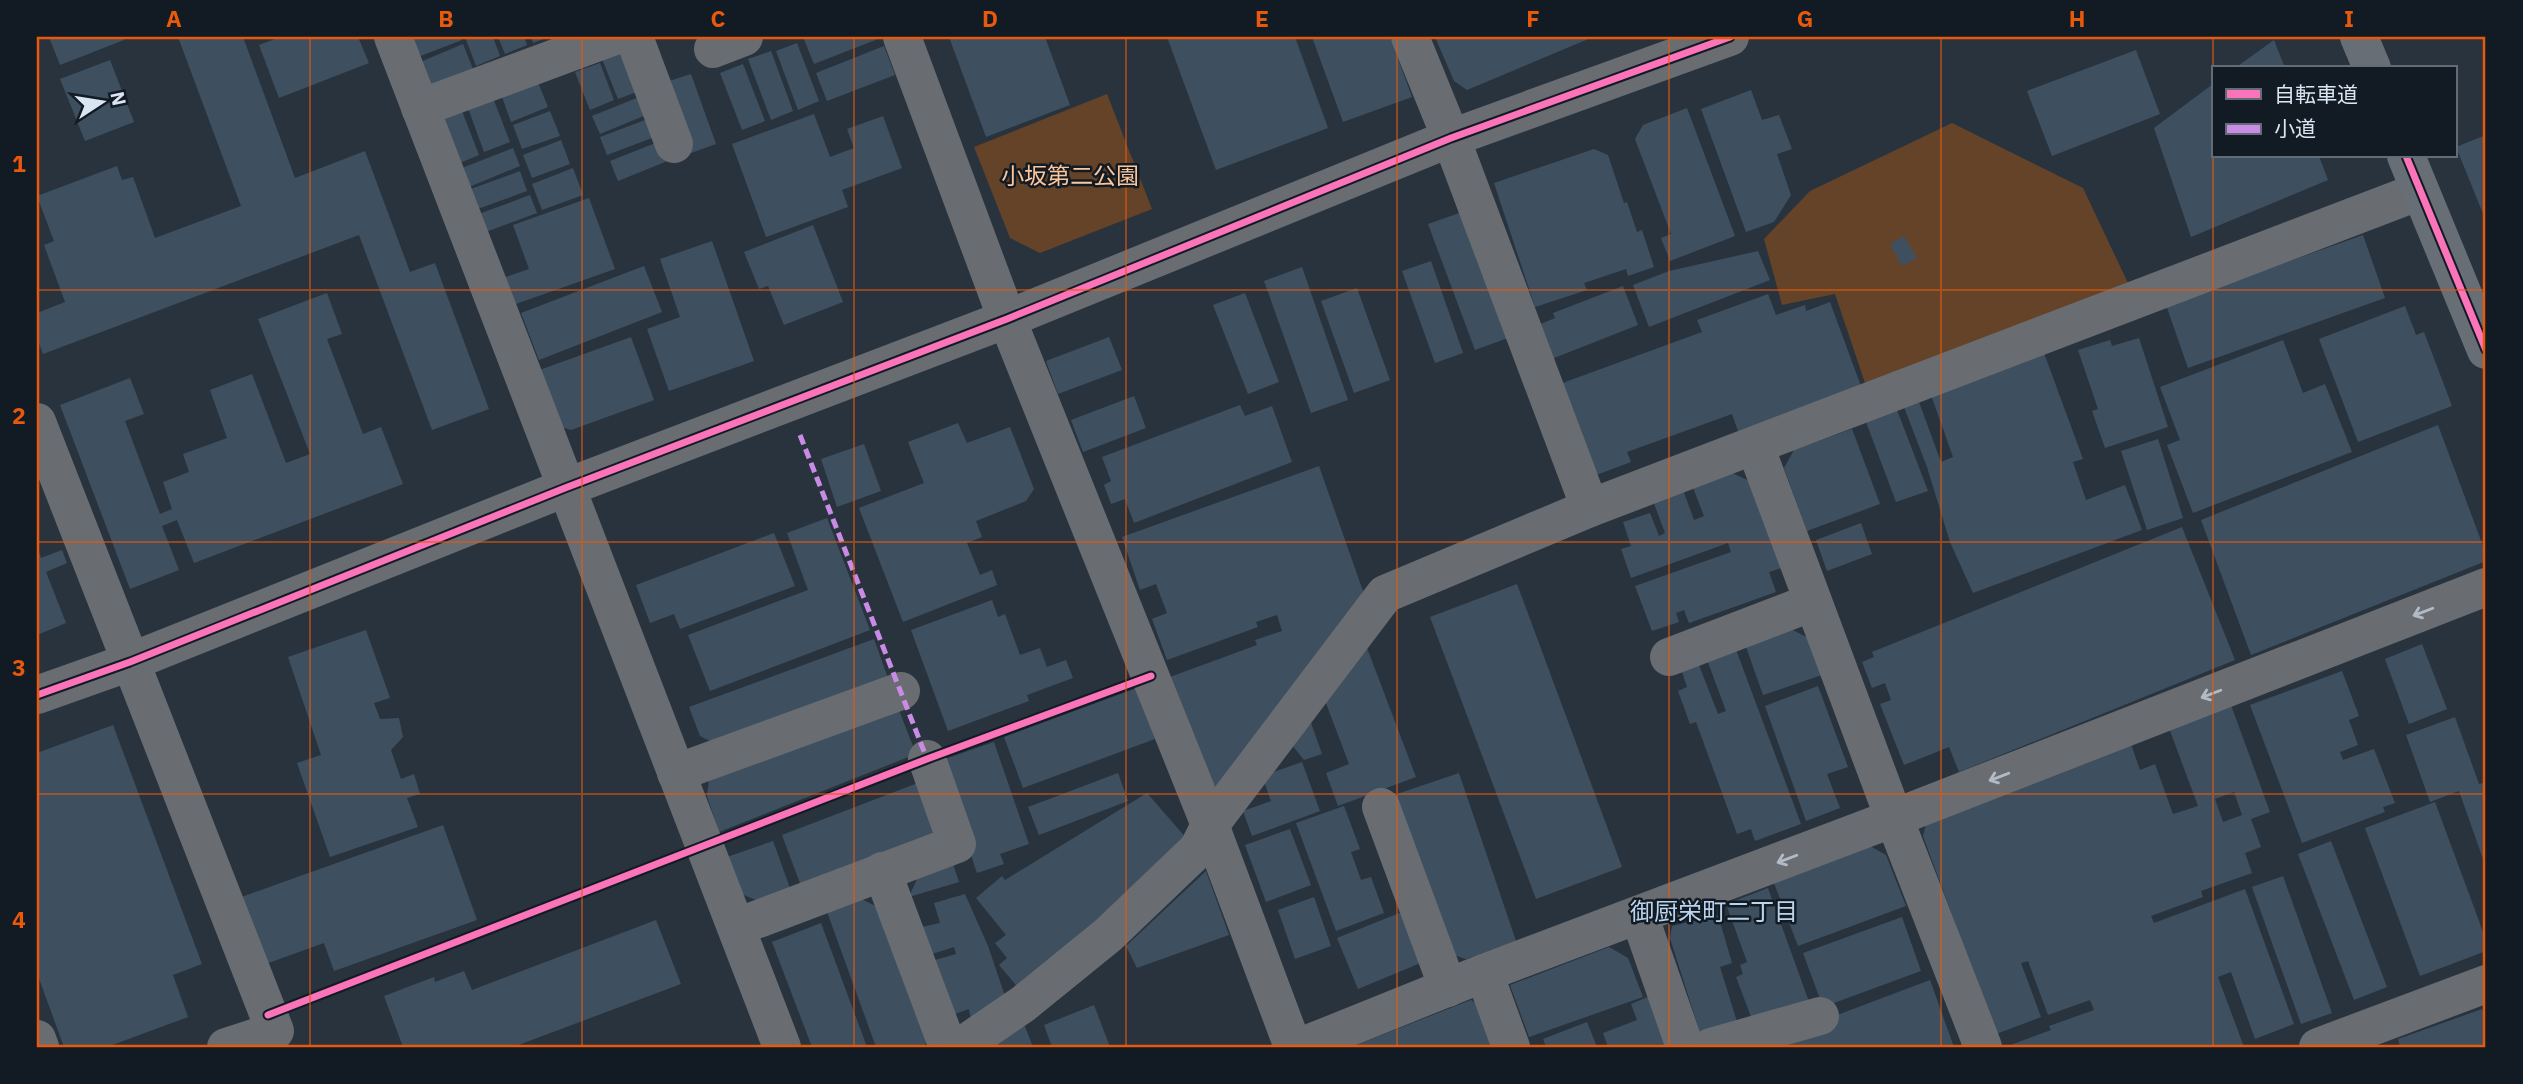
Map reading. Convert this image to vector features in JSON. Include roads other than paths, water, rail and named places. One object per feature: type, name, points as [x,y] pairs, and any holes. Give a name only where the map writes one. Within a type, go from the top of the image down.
[{"type":"main road","points":[[2359,37],[2371,66]]},
{"type":"main road","points":[[2407,158],[2486,350]]},
{"type":"street","points":[[393,37],[782,1047]]},
{"type":"street","points":[[420,108],[612,37]]},
{"type":"street","points":[[634,37],[674,144]]},
{"type":"street","points":[[902,37],[1007,319],[1210,825],[1293,1047]]},
{"type":"street","points":[[1410,37],[1451,138],[1590,509]]},
{"type":"street","points":[[37,695],[130,662],[565,488],[1007,319],[1451,138],[1730,37]]},
{"type":"street","points":[[960,1047],[1023,1004],[1108,934],[1198,849],[1210,825],[1385,594],[1590,509],[2420,191]]},
{"type":"street","points":[[37,422],[275,1031],[226,1047]]},
{"type":"street","points":[[1755,446],[1983,1047]]},
{"type":"street","points":[[1300,1047],[1484,973],[1894,818],[2486,587]]},
{"type":"street","points":[[1669,657],[1813,602]]},
{"type":"street","points":[[676,773],[901,691]]},
{"type":"street","points":[[737,927],[957,844],[927,759]]},
{"type":"street","points":[[1381,807],[1448,988]]},
{"type":"street","points":[[882,871],[948,1047]]},
{"type":"street","points":[[1639,915],[1685,1047]]},
{"type":"street","points":[[1484,973],[1511,1047]]},
{"type":"street","points":[[2318,1047],[2486,984]]},
{"type":"street","points":[[1711,1047],[1820,1016]]},
{"type":"street","points":[[37,1040],[40,1047]]},
{"type":"district","name":"御厨栄町二丁目","points":[[1714,911]]},
{"type":"park label","name":"小坂第二公園","points":[[1070,175]]}]
